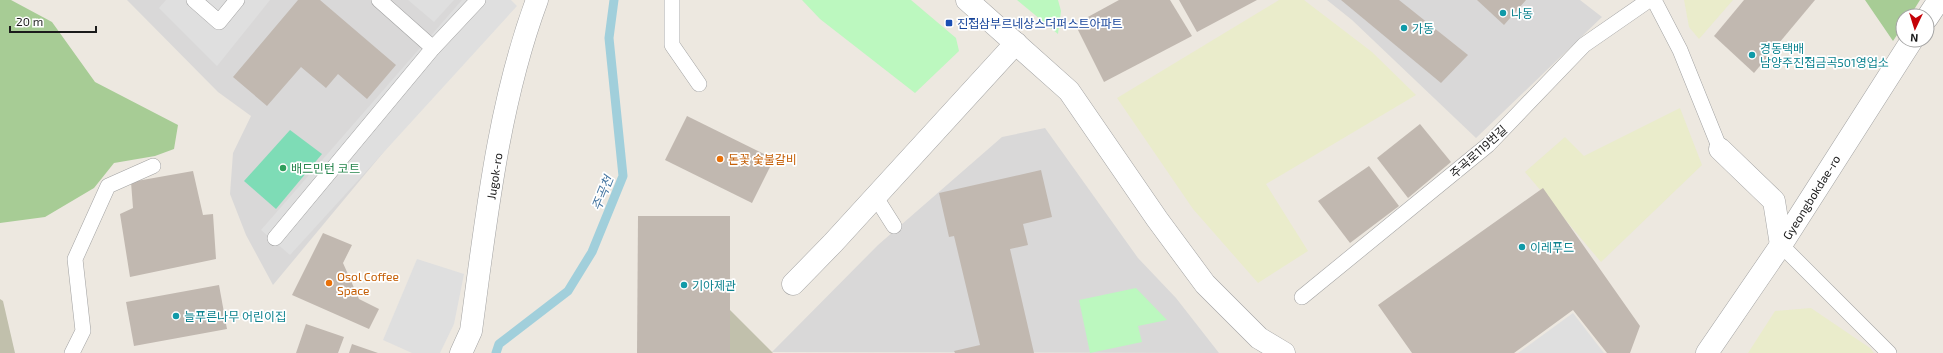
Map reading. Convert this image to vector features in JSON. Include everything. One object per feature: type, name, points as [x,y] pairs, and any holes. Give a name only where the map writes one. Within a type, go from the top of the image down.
[{"type":"street","name":"Jugok-ro","points":[[461,353],[471,331],[498,151],[521,42],[537,0]]},
{"type":"street","points":[[967,0],[1069,91],[1157,219],[1205,284],[1259,338],[1284,353]]},
{"type":"street","points":[[793,284],[1016,43]]},
{"type":"street","name":"Gyeongbokdae-ro","points":[[1707,353],[1781,245],[1907,48]]},
{"type":"street","points":[[1720,149],[1774,201],[1781,245]]},
{"type":"lane","points":[[194,0],[219,22],[237,0]]},
{"type":"lane","points":[[379,0],[433,48]]},
{"type":"lane","points":[[275,238],[433,48],[478,0]]},
{"type":"lane","points":[[672,0],[672,45],[699,84]]},
{"type":"lane","name":"주곡로119번길","points":[[1302,297],[1488,145],[1584,45],[1649,0]]},
{"type":"lane","points":[[1654,0],[1680,50],[1720,149]]},
{"type":"lane","points":[[72,353],[83,331],[75,259],[108,186],[153,166]]},
{"type":"lane","points":[[875,196],[894,226]]},
{"type":"lane","points":[[1781,245],[1889,353]]},
{"type":"shaded area","points":[[127,0],[510,0],[273,285],[246,235],[230,194],[233,153],[251,116],[218,92]]},
{"type":"shaded area","points":[[166,0],[270,0],[217,66],[159,8]]},
{"type":"shaded area","points":[[408,0],[454,0],[434,22]]},
{"type":"shaded area","points":[[462,0],[511,0],[517,6],[290,255],[261,230]]},
{"type":"shaded area","points":[[1279,0],[1304,0],[1372,52],[1416,95],[1266,184],[1308,251],[1258,283],[1193,209],[1117,98]]},
{"type":"shaded area","points":[[1327,0],[1580,0],[1602,17],[1476,138],[1352,20]]},
{"type":"shaded area","points":[[1684,0],[1733,0],[1699,39],[1689,27]]},
{"type":"shaded area","points":[[1680,108],[1702,165],[1601,262],[1525,172],[1565,137],[1584,156]]},
{"type":"shaded area","points":[[1045,128],[1138,258],[1176,298],[1219,353],[772,352],[878,245],[1002,137]]},
{"type":"shaded area","points":[[417,259],[464,274],[454,324],[440,353],[412,353],[383,340]]},
{"type":"shaded area","points":[[716,296],[773,353],[668,353]]},
{"type":"shaded area","points":[[0,299],[3,301],[15,353],[0,353]]},
{"type":"shaded area","points":[[1811,308],[1870,348],[1874,353],[1748,353],[1775,311]]},
{"type":"shaded area","points":[[1573,313],[1604,353],[1518,353]]},
{"type":"green space","points":[[0,0],[11,0],[52,22],[95,82],[178,125],[174,149],[155,156],[114,163],[94,188],[45,217],[0,223]]},
{"type":"green space","points":[[802,0],[911,0],[956,38],[959,51],[915,93],[820,19]]},
{"type":"green space","points":[[1017,0],[1058,0],[1061,11],[1058,34]]},
{"type":"green space","points":[[1865,0],[1920,0],[1915,8],[1895,8],[1895,38],[1893,41]]},
{"type":"green space","name":"배드민턴 코트","points":[[290,130],[322,154],[276,209],[244,181]]},
{"type":"green space","points":[[1136,288],[1167,320],[1138,326],[1142,342],[1090,353],[1079,300]]},
{"type":"building","points":[[298,0],[320,0],[396,65],[367,99],[338,74],[326,88],[301,67],[267,106],[233,77]]},
{"type":"building","points":[[1119,0],[1170,0],[1192,36],[1104,82],[1075,24]]},
{"type":"building","points":[[1179,0],[1257,0],[1197,32]]},
{"type":"building","name":"가동","points":[[1341,0],[1399,0],[1468,55],[1441,83]]},
{"type":"building","name":"나동","points":[[1477,0],[1526,0],[1504,25]]},
{"type":"building","name":"경동택배 남양주진접금곡501영업소","points":[[1744,0],[1815,0],[1754,73],[1714,36]]},
{"type":"building","points":[[687,116],[774,159],[752,203],[665,160]]},
{"type":"building","points":[[1420,124],[1451,162],[1408,198],[1377,158]]},
{"type":"building","points":[[1369,166],[1399,206],[1350,243],[1318,201]]},
{"type":"building","points":[[1041,170],[1052,217],[1023,224],[1028,245],[1010,249],[1034,353],[955,353],[954,351],[980,345],[954,236],[949,237],[939,193]]},
{"type":"building","points":[[193,171],[203,215],[213,214],[216,259],[130,277],[120,214],[133,208],[131,182]]},
{"type":"building","name":"이레푸드","points":[[1543,188],[1640,326],[1630,353],[1607,353],[1573,310],[1514,353],[1412,353],[1378,305]]},
{"type":"building","name":"기아제관","points":[[638,216],[730,216],[730,353],[637,353]]},
{"type":"building","points":[[323,233],[352,245],[343,263],[359,299],[379,309],[369,329],[292,295]]},
{"type":"building","name":"늘푸른나무 어린이집","points":[[219,285],[227,329],[134,346],[126,302]]},
{"type":"building","points":[[306,324],[344,337],[338,353],[296,353]]},
{"type":"building","points":[[352,344],[378,353],[349,353]]},
{"type":"waterway","name":"주곡천","points":[[496,353],[499,344],[568,291],[592,252],[623,176],[609,38],[614,0]]},
{"type":"place","name":"나동","points":[[1503,13]]},
{"type":"place","name":"진접삼부르네상스더퍼스트아파트","points":[[949,23]]},
{"type":"place","name":"가동","points":[[1404,28]]},
{"type":"place","name":"경동택배 남양주진접금곡501영업소","points":[[1752,55]]},
{"type":"place","name":"돈꽃 숯불갈비","points":[[720,159]]},
{"type":"place","name":"배드민턴 코트","points":[[283,168]]},
{"type":"place","name":"이레푸드","points":[[1522,247]]},
{"type":"place","name":"Osol Coffee Space","points":[[329,283]]},
{"type":"place","name":"기아제관","points":[[684,285]]},
{"type":"place","name":"늘푸른나무 어린이집","points":[[176,316]]}]
